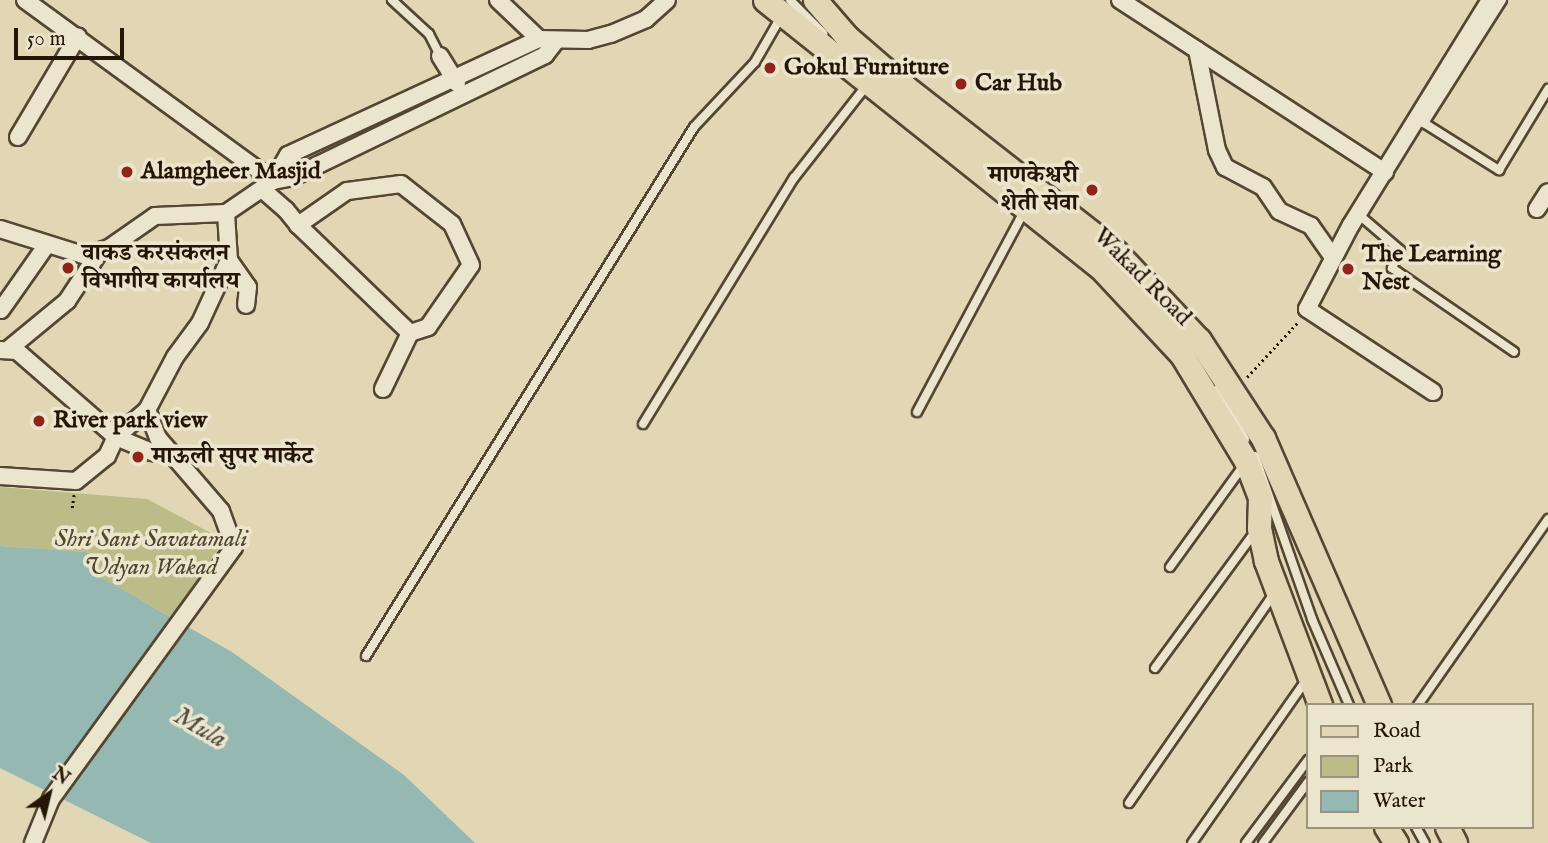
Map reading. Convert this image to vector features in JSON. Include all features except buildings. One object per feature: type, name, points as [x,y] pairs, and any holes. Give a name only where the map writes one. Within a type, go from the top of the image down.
[{"type":"main road","points":[[823,0],[847,37]]},
{"type":"main road","name":"Wakad Road","points":[[789,4],[847,37],[1115,251],[1199,340],[1263,438],[1301,520],[1378,703]]},
{"type":"main road","name":"Wakad Road","points":[[789,4],[868,85],[1100,267],[1146,312],[1182,355],[1246,461],[1260,498],[1259,528],[1276,591],[1319,703]]},
{"type":"street","points":[[25,0],[78,36],[268,186],[298,225],[410,333]]},
{"type":"street","points":[[498,0],[539,39],[555,42],[611,34],[646,19],[667,0],[680,0]]},
{"type":"street","points":[[1119,0],[1385,172]]},
{"type":"street","points":[[1433,392],[1307,309],[1358,214],[1421,121],[1490,1]]},
{"type":"street","points":[[18,137],[78,36]]},
{"type":"street","points":[[268,186],[288,155],[452,76],[539,39]]},
{"type":"street","points":[[0,229],[46,246],[86,256],[97,254],[155,216],[226,214],[268,186],[293,177],[545,55],[555,42]]},
{"type":"street","points":[[1197,50],[1217,150],[1225,167],[1263,187],[1279,211],[1311,226],[1334,258]]},
{"type":"street","points":[[440,56],[464,94]]},
{"type":"street","points":[[298,225],[347,191],[401,184],[452,224],[471,265],[428,327],[410,333],[383,389]]},
{"type":"street","points":[[1537,209],[1548,192]]},
{"type":"street","points":[[0,477],[76,481],[101,462],[116,437],[147,410],[175,357],[200,323],[229,260],[226,214]]},
{"type":"street","points":[[1,310],[46,246]]},
{"type":"street","points":[[97,254],[67,301],[5,349],[78,400],[116,437],[152,452],[172,454]]},
{"type":"street","points":[[229,260],[248,287],[246,305]]},
{"type":"street","points":[[33,843],[51,799],[230,558],[233,536],[221,511],[172,454],[148,421],[147,410]]},
{"type":"lane","points":[[392,0],[429,34],[440,56]]},
{"type":"lane","points":[[366,656],[687,139],[755,62],[789,4],[880,85],[1026,195],[1139,290],[1207,368],[1264,471],[1295,573],[1348,703]]},
{"type":"lane","points":[[643,424],[799,171],[868,85]]},
{"type":"lane","points":[[1421,121],[1499,170],[1548,89]]},
{"type":"lane","points":[[917,412],[1027,208]]},
{"type":"lane","points":[[1358,214],[1400,250],[1392,268],[1514,352]]},
{"type":"lane","points":[[1170,567],[1246,461]]},
{"type":"lane","points":[[1419,703],[1548,519]]},
{"type":"lane","points":[[1155,668],[1259,528]]},
{"type":"lane","points":[[1129,803],[1276,591]]},
{"type":"lane","points":[[1192,843],[1308,677]]},
{"type":"lane","points":[[1246,843],[1306,763]]},
{"type":"lane","points":[[1263,843],[1306,785]]},
{"type":"path","points":[[1234,391],[1292,333],[1307,309]]},
{"type":"green space","name":"Shri Sant Savatamali Udyan Wakad","points":[[0,487],[147,499],[224,540],[173,618],[101,578],[95,556],[86,552],[0,546]]},
{"type":"water","name":"Mula","points":[[0,546],[86,552],[95,556],[102,578],[232,652],[404,775],[475,843],[151,843],[0,768]]},
{"type":"place","name":"Gokul Furniture","points":[[770,68]]},
{"type":"place","name":"Car Hub","points":[[961,84]]},
{"type":"place","name":"Alamgheer Masjid","points":[[127,172]]},
{"type":"place","name":"माणकेश्वरी शेती सेवा","points":[[1092,190]]},
{"type":"place","name":"वाकड करसंकलन विभागीय कार्यालय","points":[[68,268]]},
{"type":"place","name":"The Learning Nest","points":[[1348,269]]},
{"type":"place","name":"River park view","points":[[39,421]]},
{"type":"place","name":"माऊली सुपर मार्केट","points":[[138,457]]}]
